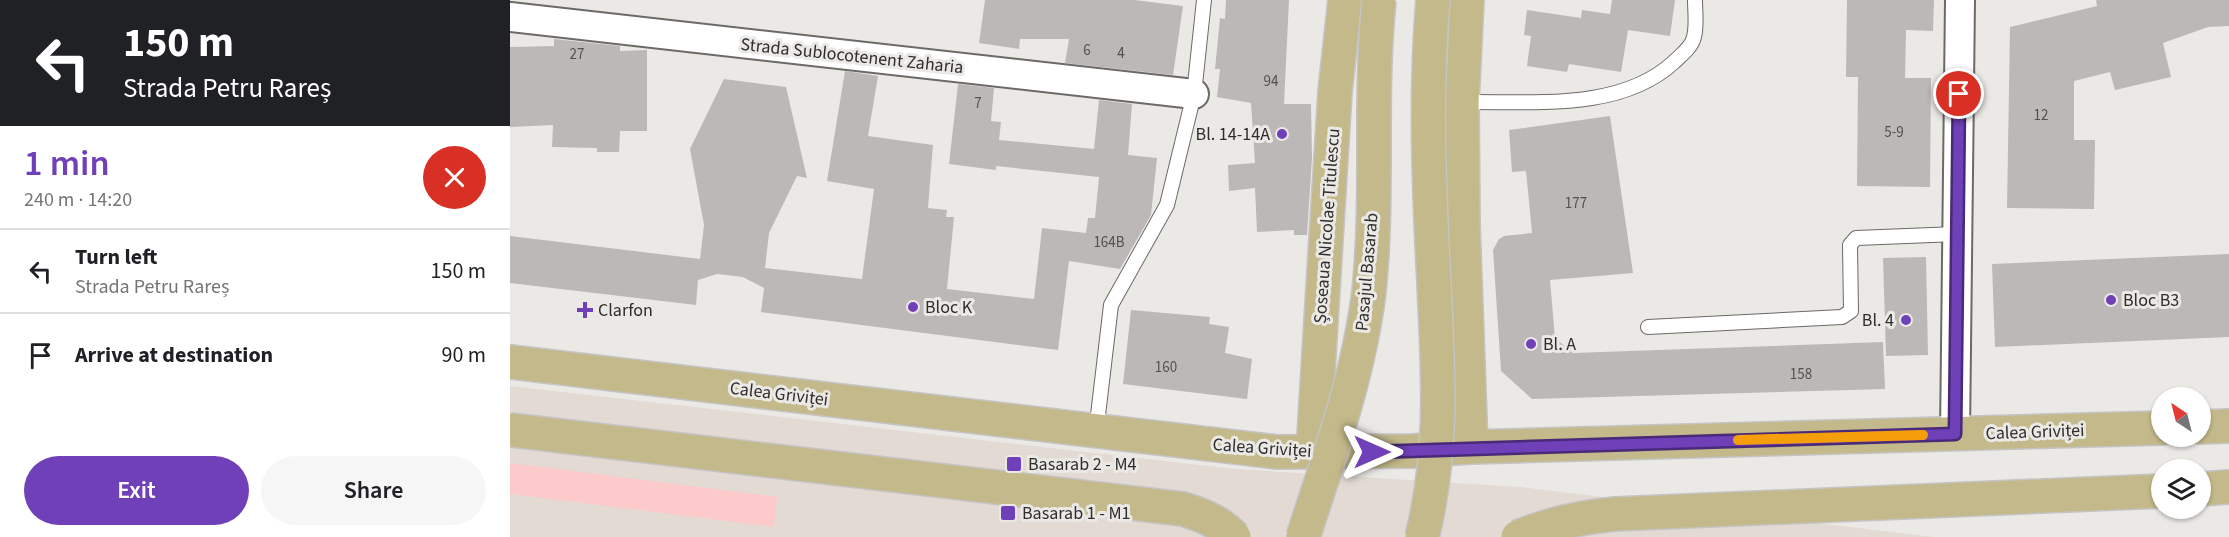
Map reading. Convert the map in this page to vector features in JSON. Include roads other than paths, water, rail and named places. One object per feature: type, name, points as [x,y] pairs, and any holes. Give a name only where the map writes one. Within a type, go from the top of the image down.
[{"type":"main road","name":"Șoseaua Nicolae Titulescu","points":[[1313,452],[1335,102],[1345,0]]},
{"type":"main road","name":"Pasajul Basarab","points":[[1303,537],[1347,395],[1357,356],[1368,292],[1373,233],[1374,57],[1379,0]]},
{"type":"main road","points":[[1422,537],[1431,502],[1436,461],[1440,380],[1429,162],[1429,63],[1433,0]]},
{"type":"main road","points":[[1467,0],[1462,102],[1463,224],[1471,447]]},
{"type":"main road","name":"Calea Griviței","points":[[510,362],[1277,452],[1412,451],[1471,447],[2151,428]]},
{"type":"main road","points":[[2211,427],[2229,426]]},
{"type":"main road","points":[[510,430],[1183,509],[1206,517],[1227,529],[1234,537]]},
{"type":"main road","points":[[2211,488],[2229,487]]},
{"type":"main road","points":[[1518,537],[1543,527],[1580,518],[1615,514],[2151,491]]},
{"type":"street","points":[[1955,434],[1960,0]]},
{"type":"street","name":"Strada Sublocotenent Zaharia","points":[[510,17],[1194,94]]},
{"type":"lane","points":[[1096,432],[1111,305],[1167,204],[1194,94],[1204,0]]},
{"type":"lane","points":[[1462,102],[1562,100],[1633,88],[1665,71],[1685,51],[1694,38],[1695,0]]},
{"type":"lane","points":[[1648,327],[1842,318],[1851,311],[1850,246],[1856,238],[1957,234]]},
{"type":"place","name":"Bl. 14-14A","points":[[1282,134]]},
{"type":"place","name":"Bloc B3","points":[[2111,300]]},
{"type":"place","name":"Bloc K","points":[[913,307]]},
{"type":"place","name":"Clarfon","points":[[585,310]]},
{"type":"place","name":"Bl. 4","points":[[1906,320]]},
{"type":"place","name":"Bl. A","points":[[1531,344]]},
{"type":"place","name":"Basarab 2 - M4","points":[[1014,464]]},
{"type":"place","name":"Basarab 1 - M1","points":[[1008,513]]}]
